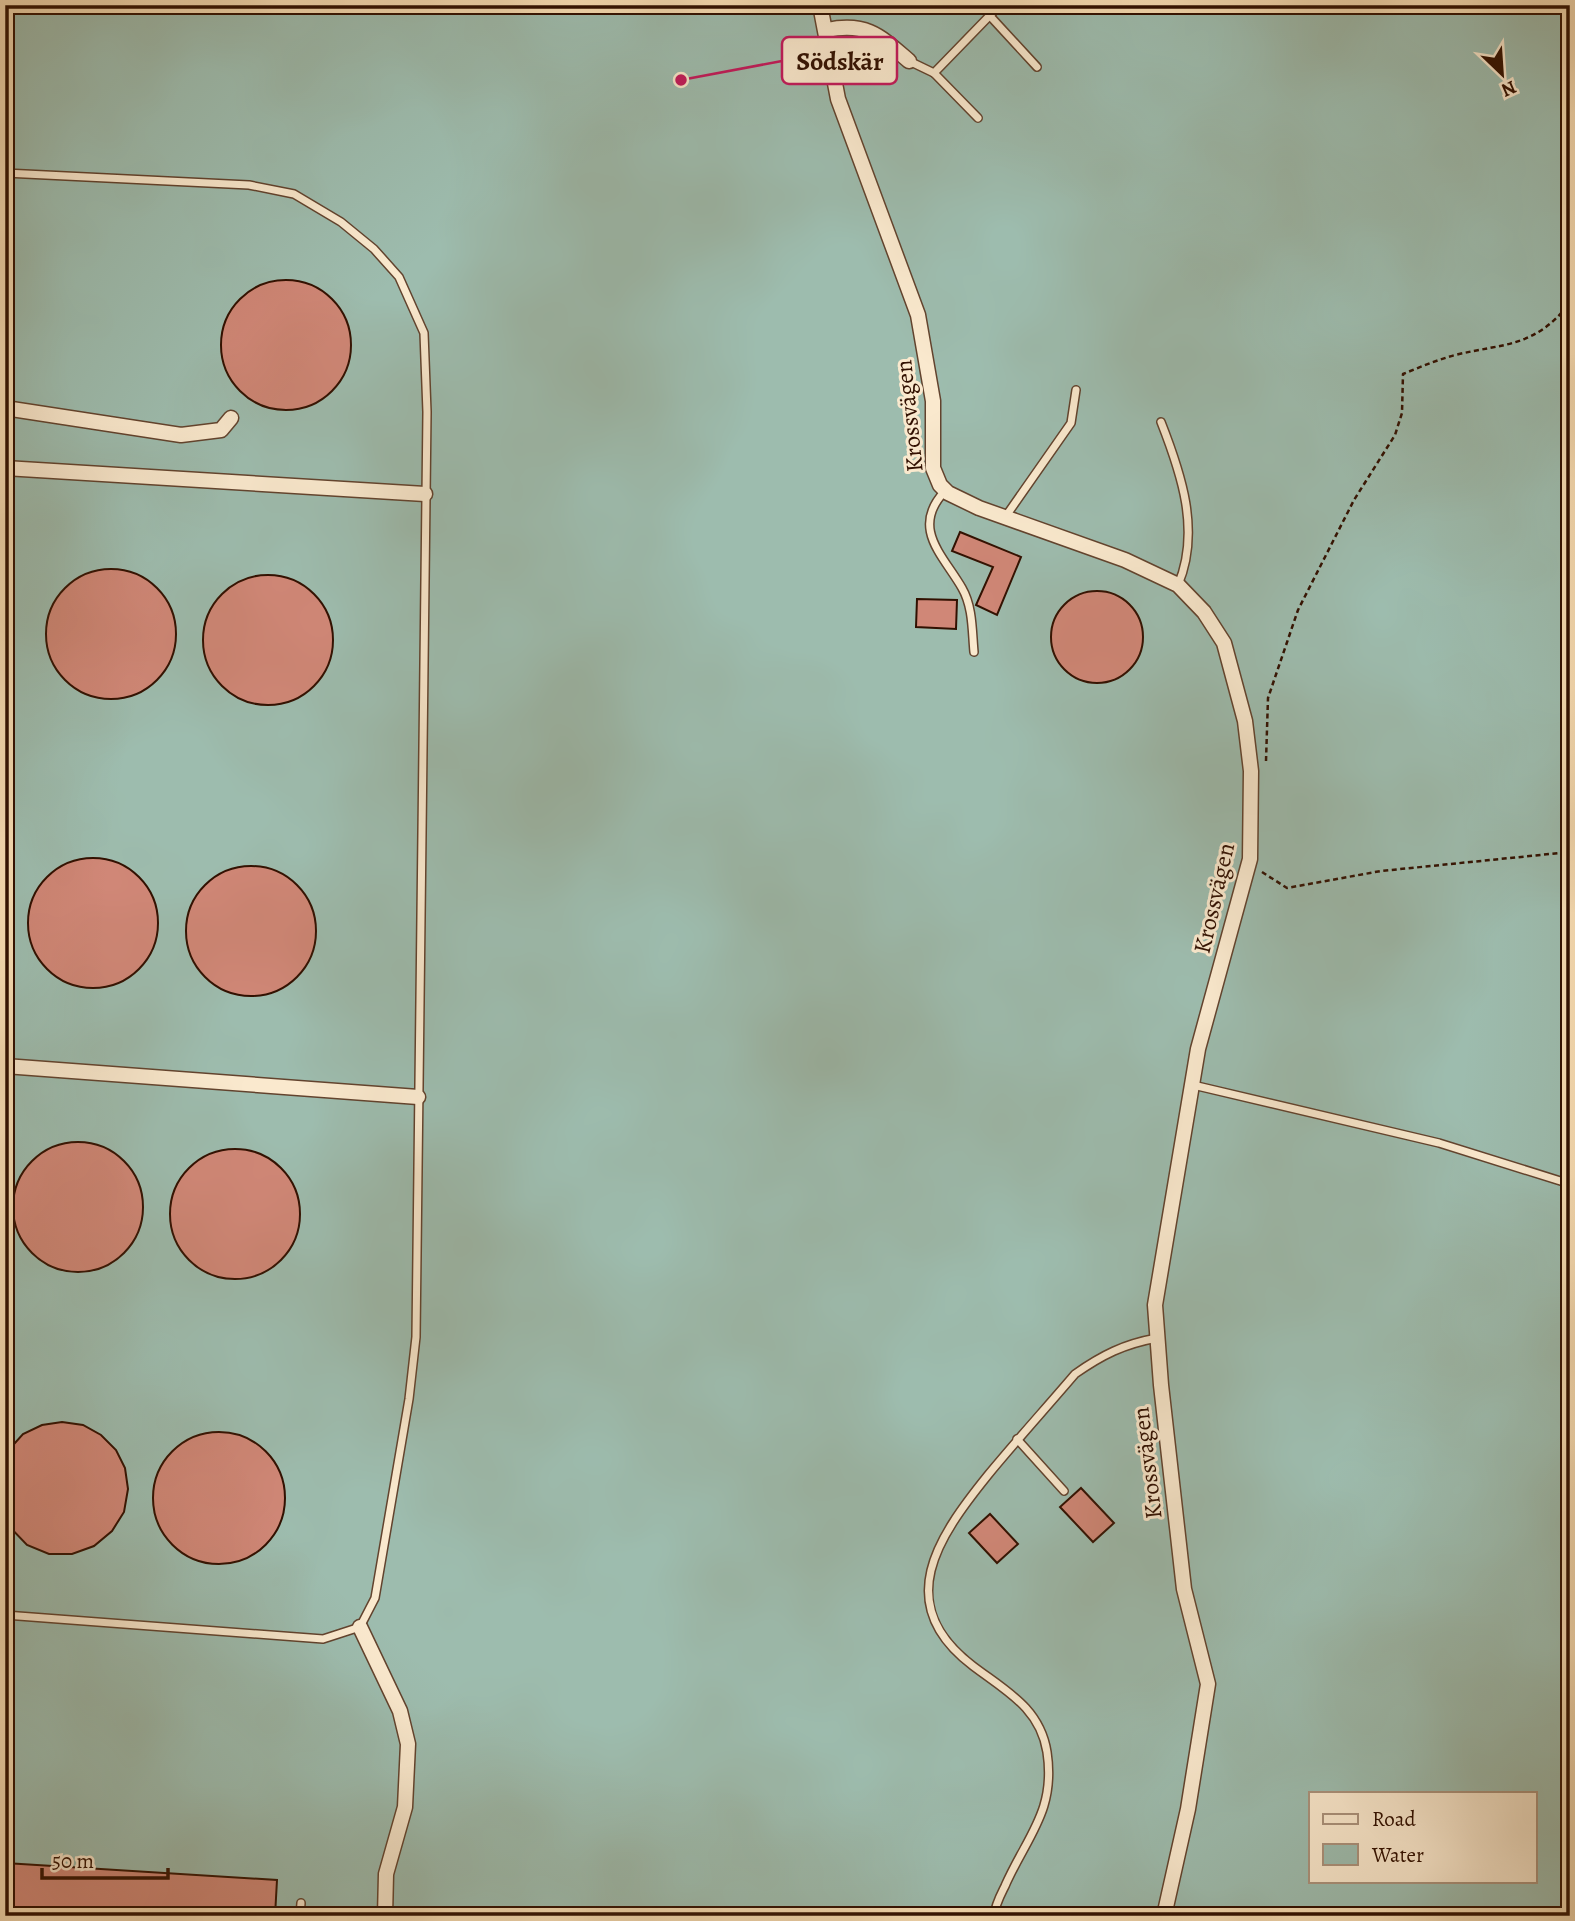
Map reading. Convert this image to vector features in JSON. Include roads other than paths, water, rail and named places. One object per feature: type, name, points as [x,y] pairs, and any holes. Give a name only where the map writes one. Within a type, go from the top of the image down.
[{"type":"street","name":"Krossvägen","points":[[820,5],[827,30],[838,99],[918,315],[933,401],[933,468],[946,490],[967,503],[1125,560],[1178,585],[1204,612],[1224,643],[1245,721],[1251,771],[1250,859],[1198,1049],[1155,1305],[1184,1589],[1208,1684],[1188,1809],[1164,1916]]},
{"type":"street","points":[[827,30],[852,26],[879,35],[909,61]]},
{"type":"street","points":[[5,408],[181,435],[221,430],[231,418]]},
{"type":"street","points":[[5,468],[425,494]]},
{"type":"street","points":[[5,1066],[418,1097]]},
{"type":"street","points":[[360,1627],[400,1711],[408,1744],[405,1807],[386,1874],[385,1916]]},
{"type":"lane","points":[[934,73],[1000,5]]},
{"type":"lane","points":[[990,16],[1037,67]]},
{"type":"lane","points":[[909,61],[934,73],[978,117]]},
{"type":"lane","points":[[5,173],[249,185],[294,194],[341,222],[374,249],[399,277],[424,333],[425,494],[416,1337],[411,1386],[375,1598],[360,1627],[323,1639],[5,1615]]},
{"type":"lane","points":[[1006,516],[1071,423],[1076,390]]},
{"type":"lane","points":[[1161,422],[1185,493],[1188,528],[1184,571],[1178,585]]},
{"type":"lane","points":[[946,490],[933,506],[930,532],[938,554],[962,588],[971,611],[974,652]]},
{"type":"lane","points":[[1193,1085],[1439,1143],[1570,1184]]},
{"type":"lane","points":[[994,1916],[1013,1868],[1043,1816],[1049,1781],[1046,1750],[1037,1722],[1020,1700],[948,1644],[938,1626],[928,1582],[935,1553],[950,1523],[1017,1439],[1075,1374],[1100,1356],[1126,1344],[1157,1338]]},
{"type":"lane","points":[[1017,1439],[1064,1491]]},
{"type":"lane","points":[[300,1916],[301,1903]]},
{"type":"water","points":[[5,5],[1570,5],[1570,1916],[5,1916]]},
{"type":"place","name":"Södskär","points":[[681,80]]}]
